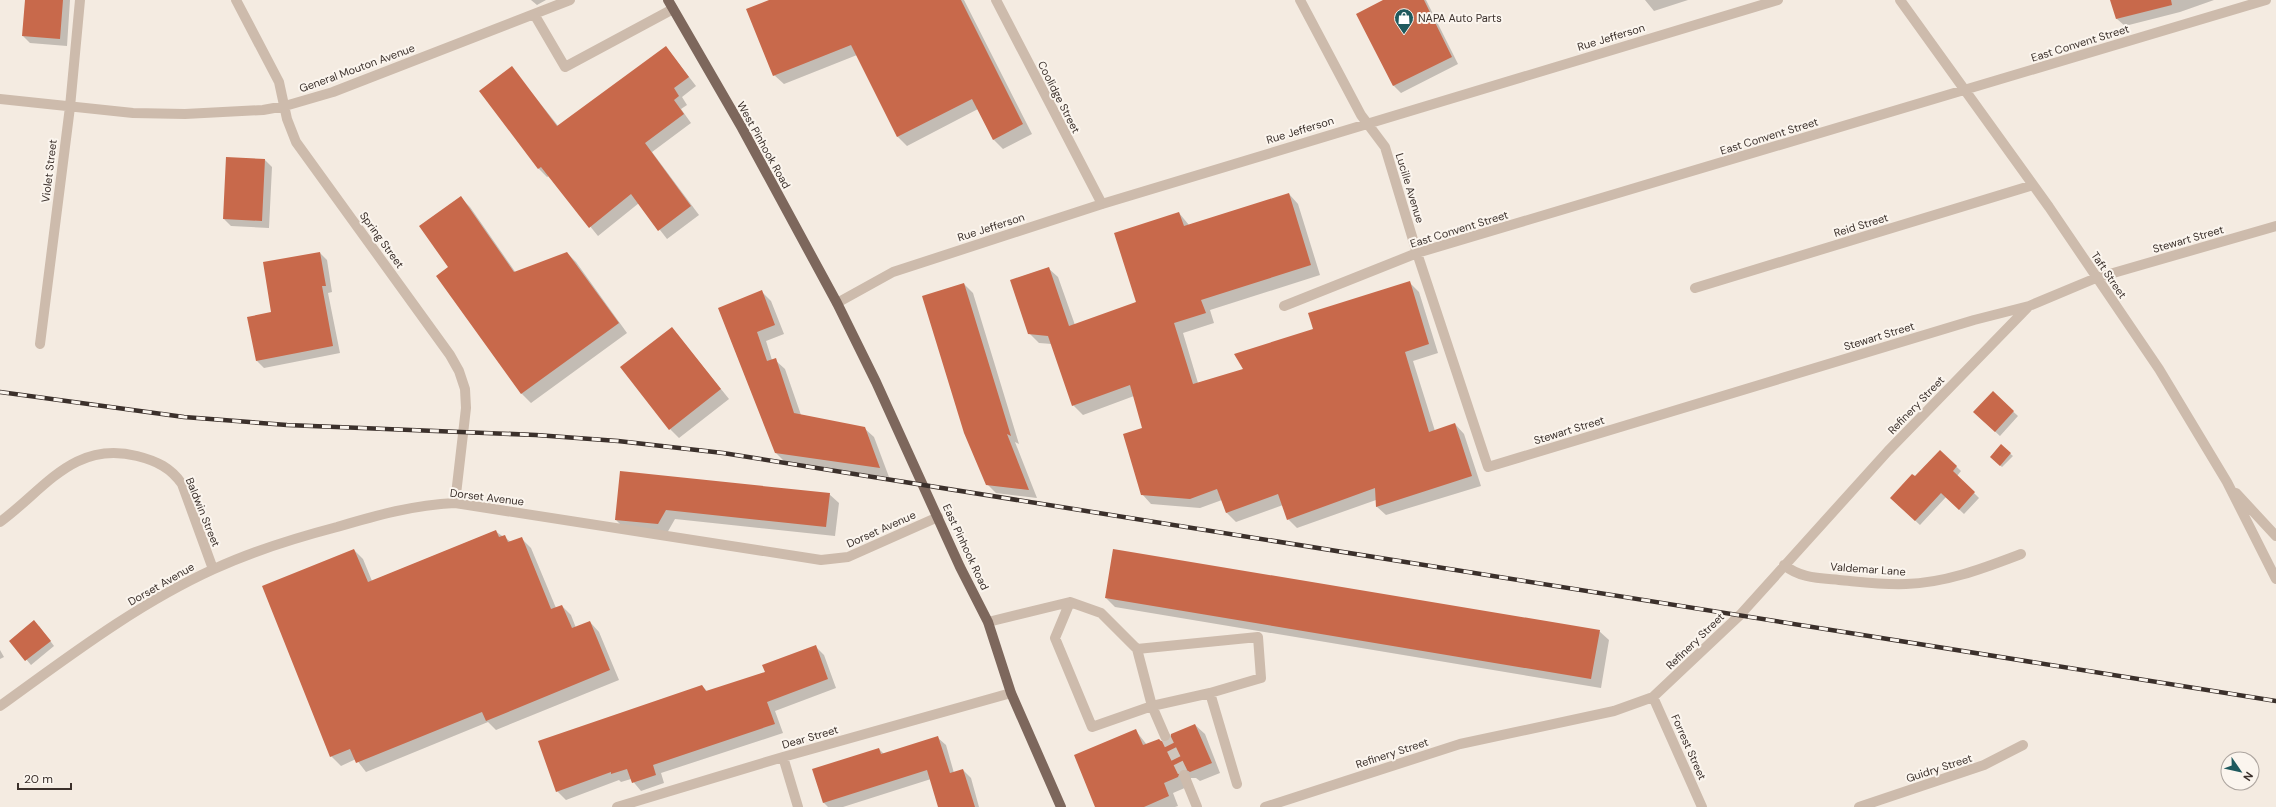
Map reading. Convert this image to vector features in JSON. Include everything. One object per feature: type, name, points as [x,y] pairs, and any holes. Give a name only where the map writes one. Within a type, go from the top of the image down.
[{"type":"main road","name":"West Pinhook Road","points":[[670,4],[838,303]]},
{"type":"main road","name":"East Pinhook Road","points":[[838,303],[988,622],[1011,693],[1060,807]]},
{"type":"street","name":"Violet Street","points":[[40,344],[70,107],[80,0]]},
{"type":"street","name":"Spring Street","points":[[236,0],[276,77],[296,142],[450,355],[459,371],[465,389],[466,408],[455,503]]},
{"type":"street","name":"General Mouton Avenue","points":[[0,99],[133,113],[185,114],[263,110],[285,106],[333,92],[570,0]]},
{"type":"street","name":"Coolidge Street","points":[[996,0],[1102,204]]},
{"type":"street","name":"Lucille Avenue","points":[[1300,0],[1366,123],[1385,147],[1417,253],[1488,467]]},
{"type":"street","name":"Rue Jefferson","points":[[838,303],[892,272],[1102,204],[1366,123],[1778,0]]},
{"type":"street","name":"Taft Street","points":[[1900,0],[2033,185],[2159,369],[2227,482],[2276,579]]},
{"type":"street","name":"East Convent Street","points":[[1284,306],[1417,253],[2266,0]]},
{"type":"street","points":[[534,14],[565,67],[670,4]]},
{"type":"street","name":"Reid Street","points":[[1695,288],[2033,185]]},
{"type":"street","name":"Stewart Street","points":[[1488,467],[1974,320],[2028,306],[2096,278],[2276,226]]},
{"type":"street","name":"Refinery Street","points":[[1265,807],[1460,744],[1614,711],[1653,697],[1740,615],[1888,451],[2028,306]]},
{"type":"street","name":"Baldwin Street","points":[[0,522],[24,504],[48,480],[66,467],[86,457],[105,453],[124,453],[151,459],[168,468],[176,475],[182,484],[213,569]]},
{"type":"street","points":[[2227,482],[2276,536]]},
{"type":"street","name":"Dorset Avenue","points":[[0,706],[79,649],[141,609],[213,569],[287,541],[391,511],[424,505],[455,503],[821,560],[848,557],[938,517]]},
{"type":"street","name":"Valdemar Lane","points":[[1784,565],[1794,573],[1808,577],[1881,584],[1907,584],[1941,580],[2021,554]]},
{"type":"street","points":[[1070,602],[1054,638],[1092,727],[1152,706],[1210,693],[1261,678],[1258,637],[1137,649]]},
{"type":"street","points":[[988,622],[1070,602],[1101,613],[1137,649],[1152,706],[1164,736]]},
{"type":"street","name":"Dear Street","points":[[617,807],[784,757],[1011,693]]},
{"type":"street","points":[[1210,693],[1237,784]]},
{"type":"street","name":"Forrest Street","points":[[1653,697],[1702,807]]},
{"type":"street","name":"Guidry Street","points":[[1860,807],[1984,766],[2023,745]]},
{"type":"street","points":[[784,757],[798,807]]},
{"type":"street","points":[[1184,775],[1197,807]]},
{"type":"building","points":[[25,0],[63,0],[60,39],[22,36]]},
{"type":"building","points":[[769,0],[961,0],[1023,124],[993,140],[972,99],[897,137],[851,45],[773,76],[746,9]]},
{"type":"building","name":"NAPA Auto Parts","points":[[1383,0],[1424,0],[1452,57],[1393,86],[1356,14]]},
{"type":"building","points":[[2110,0],[2171,0],[2172,5],[2116,19]]},
{"type":"building","points":[[666,46],[689,77],[674,88],[679,96],[674,100],[684,114],[645,143],[691,206],[658,231],[631,194],[589,228],[541,167],[538,169],[479,91],[512,66],[557,126]]},
{"type":"building","points":[[226,157],[265,159],[262,221],[223,219]]},
{"type":"building","points":[[1289,193],[1311,265],[1201,300],[1206,313],[1174,323],[1193,384],[1243,369],[1234,354],[1313,329],[1308,313],[1410,281],[1429,344],[1405,352],[1429,432],[1455,423],[1472,476],[1376,507],[1375,488],[1287,520],[1278,494],[1226,513],[1217,489],[1190,499],[1141,495],[1123,434],[1142,428],[1130,385],[1072,406],[1048,336],[1028,334],[1010,280],[1049,267],[1069,326],[1136,302],[1114,233],[1179,212],[1184,226]]},
{"type":"building","points":[[461,196],[514,272],[567,252],[619,323],[521,394],[436,276],[448,267],[419,226]]},
{"type":"building","points":[[320,252],[326,286],[322,286],[333,346],[256,361],[247,317],[271,312],[263,262]]},
{"type":"building","points":[[964,283],[1011,436],[1007,434],[1029,490],[986,485],[964,433],[922,296]]},
{"type":"building","points":[[762,290],[775,325],[757,332],[767,361],[776,358],[794,413],[865,427],[880,468],[775,453],[718,308]]},
{"type":"building","points":[[672,327],[721,389],[669,430],[620,367]]},
{"type":"building","points":[[1993,391],[2014,411],[1995,432],[1973,412]]},
{"type":"building","points":[[2001,444],[2011,453],[2000,466],[1990,457]]},
{"type":"building","points":[[1940,450],[1957,466],[1953,471],[1975,492],[1959,510],[1941,493],[1915,521],[1890,498],[1912,474],[1915,476]]},
{"type":"building","points":[[620,471],[830,493],[826,527],[666,510],[658,524],[615,520]]},
{"type":"building","points":[[496,530],[499,537],[505,535],[508,542],[522,537],[551,609],[562,605],[572,628],[590,621],[610,670],[486,721],[482,712],[356,763],[350,749],[330,757],[262,586],[354,549],[368,582]]},
{"type":"building","points":[[1113,549],[1600,630],[1591,679],[1105,598]]},
{"type":"building","points":[[34,620],[51,641],[25,661],[9,641]]},
{"type":"building","points":[[816,645],[828,679],[767,702],[775,724],[653,765],[656,775],[632,783],[627,769],[611,774],[611,772],[556,792],[538,741],[702,685],[706,691],[765,672],[762,665]]},
{"type":"building","points":[[1195,724],[1212,763],[1190,772],[1185,769],[1181,769],[1178,777],[1164,783],[1169,796],[1144,807],[1095,807],[1074,755],[1136,729],[1143,745],[1159,739],[1167,742],[1170,740],[1171,734]]},
{"type":"building","points":[[938,736],[950,773],[963,769],[975,807],[938,807],[927,770],[823,803],[812,769],[879,748],[881,754]]},
{"type":"tunnel","points":[[1165,736],[1184,775]]},
{"type":"railway","points":[[0,392],[184,417],[287,425],[536,435],[618,441],[723,453],[2276,701]]},
{"type":"place","name":"NAPA Auto Parts","points":[[1404,35]]}]
